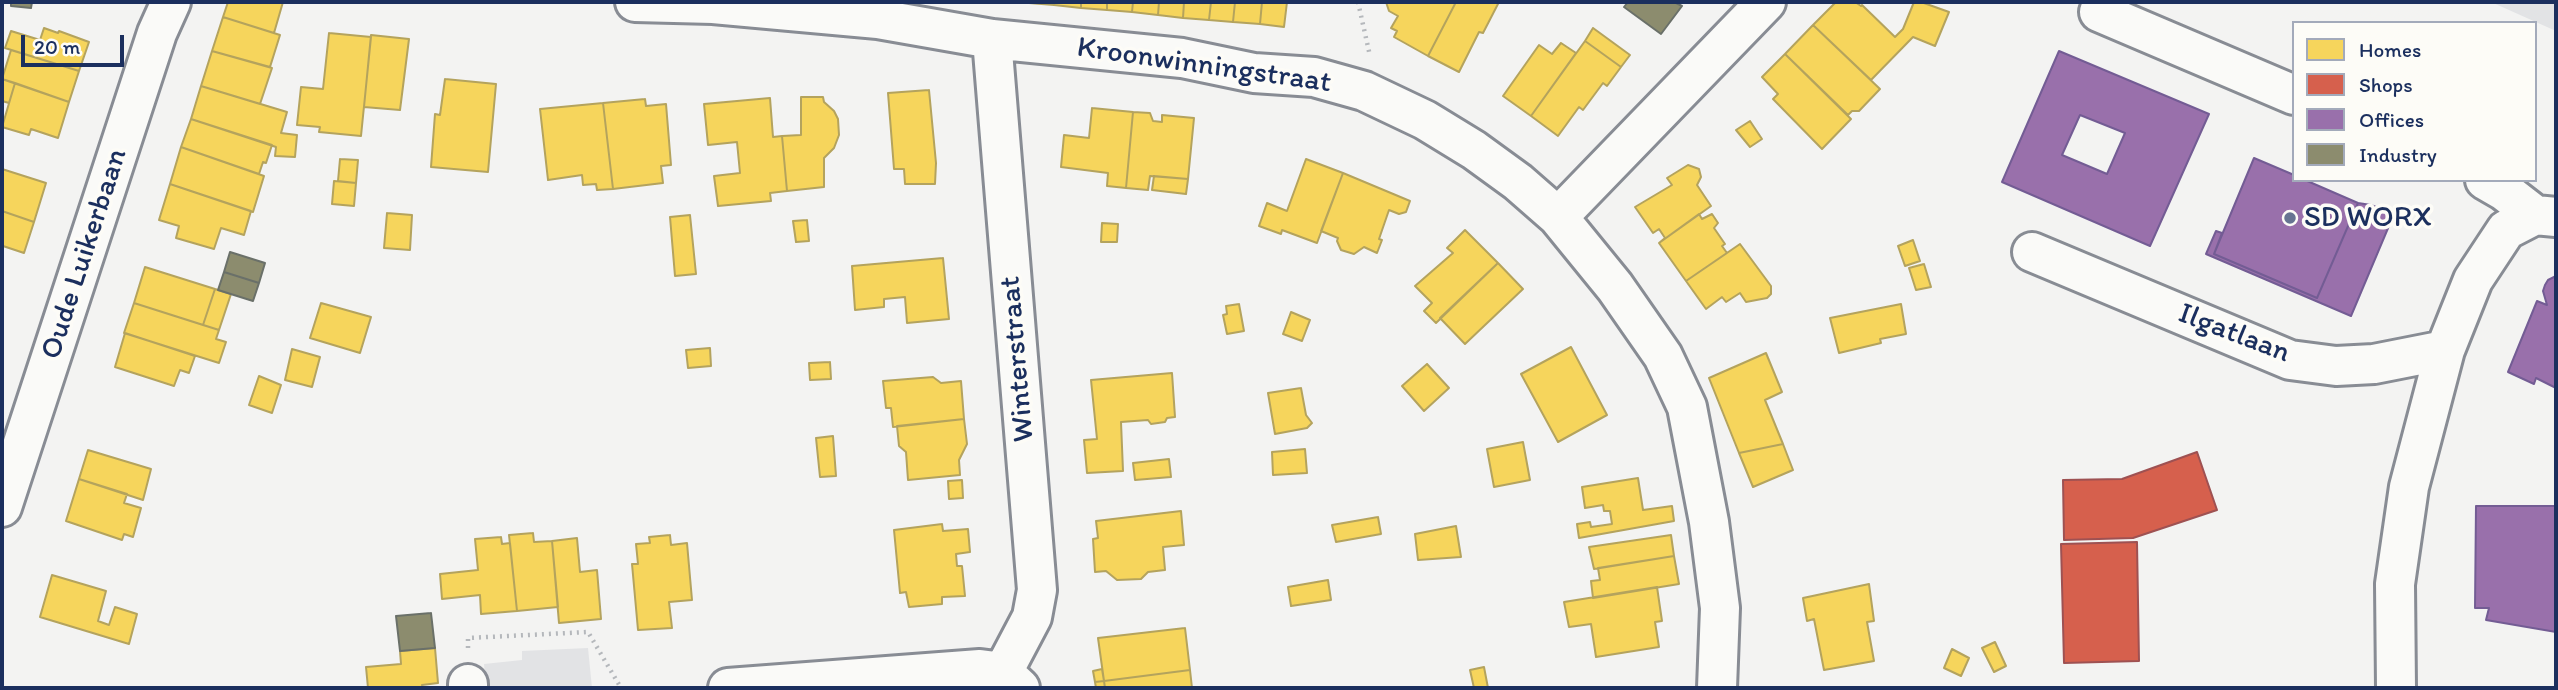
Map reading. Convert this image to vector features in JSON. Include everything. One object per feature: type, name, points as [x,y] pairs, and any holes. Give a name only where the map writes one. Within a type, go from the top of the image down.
[{"type":"street","name":"Oude Luikerbaan","points":[[2,508],[157,33],[171,2]]},
{"type":"street","name":"Kroonwinningstraat","points":[[635,2],[713,4],[878,19],[912,13],[992,39],[1182,58],[1254,73],[1314,77],[1364,91],[1424,120],[1474,150],[1518,182],[1558,217],[1615,286],[1663,356],[1687,407],[1709,522],[1720,608],[1717,688]]},
{"type":"street","points":[[1558,217],[1766,2]]},
{"type":"street","points":[[2099,12],[2292,94]]},
{"type":"street","name":"Winterstraat","points":[[729,688],[980,669],[1011,680],[1032,617],[1037,590],[992,39]]},
{"type":"street","points":[[2488,182],[2545,216]]},
{"type":"street","points":[[2396,688],[2395,584],[2409,487],[2445,351],[2473,280],[2506,230],[2545,216]]},
{"type":"street","name":"Ilgatlaan","points":[[2032,252],[2290,359],[2336,366],[2374,364],[2445,351]]},
{"type":"path","points":[[1357,2],[1370,59],[1364,91]]},
{"type":"path","points":[[468,686],[468,638],[588,632],[621,688]]},
{"type":"shaded area","points":[[2491,2],[2556,2],[2556,31]]},
{"type":"shaded area","points":[[588,648],[592,688],[486,688],[484,664],[522,660],[522,651]]},
{"type":"building: Homes","points":[[228,2],[283,2],[274,33],[223,17]]},
{"type":"building: Homes","points":[[1029,2],[1055,2],[1054,5]]},
{"type":"building: Homes","points":[[1055,2],[1081,2],[1081,8],[1054,5]]},
{"type":"building: Homes","points":[[1081,2],[1107,2],[1107,10],[1081,8]]},
{"type":"building: Homes","points":[[1107,2],[1133,2],[1132,12],[1107,10]]},
{"type":"building: Homes","points":[[1133,2],[1159,2],[1158,15],[1132,12]]},
{"type":"building: Homes","points":[[1159,2],[1184,2],[1183,18],[1158,15]]},
{"type":"building: Homes","points":[[1184,2],[1211,2],[1209,20],[1183,18]]},
{"type":"building: Homes","points":[[1211,2],[1235,2],[1233,22],[1209,20]]},
{"type":"building: Homes","points":[[1235,2],[1262,2],[1260,24],[1233,22]]},
{"type":"building: Homes","points":[[1262,2],[1287,2],[1284,27],[1260,24]]},
{"type":"building: Homes","points":[[1386,2],[1456,2],[1428,56],[1394,37],[1397,31],[1391,28],[1398,16],[1389,11]]},
{"type":"building: Homes","points":[[1456,2],[1499,2],[1483,33],[1479,32],[1459,72],[1428,56]]},
{"type":"building: Homes","points":[[1836,2],[1855,2],[1862,5],[1895,37],[1903,29],[1914,2],[1949,12],[1935,46],[1913,37],[1871,80],[1813,25]]},
{"type":"building: Homes","points":[[223,17],[280,35],[270,67],[212,51]]},
{"type":"building: Homes","points":[[1813,25],[1880,89],[1859,111],[1852,111],[1848,115],[1785,54]]},
{"type":"building: Homes","points":[[44,28],[89,42],[79,71],[5,48],[11,31],[40,40]]},
{"type":"building: Homes","points":[[1593,28],[1630,55],[1621,67],[1585,41]]},
{"type":"building: Homes","points":[[329,33],[371,37],[361,136],[319,132],[320,127],[297,125],[301,87],[323,89]]},
{"type":"building: Homes","points":[[371,35],[409,39],[400,110],[364,107]]},
{"type":"building: Homes","points":[[1585,41],[1621,67],[1607,86],[1603,83],[1583,110],[1579,107],[1558,136],[1531,116]]},
{"type":"building: Homes","points":[[1561,43],[1576,53],[1531,116],[1503,96],[1539,45],[1552,54]]},
{"type":"building: Homes","points":[[11,50],[79,71],[69,102],[2,79]]},
{"type":"building: Homes","points":[[212,51],[272,68],[260,104],[201,86]]},
{"type":"building: Homes","points":[[1785,54],[1851,119],[1822,149],[1773,99],[1778,94],[1762,77]]},
{"type":"building: Homes","points":[[2,79],[15,83],[9,103],[2,101]]},
{"type":"building: Homes","points":[[445,79],[496,84],[488,172],[431,167],[435,114],[440,115]]},
{"type":"building: Homes","points":[[15,83],[69,102],[58,138],[31,129],[29,135],[2,127]]},
{"type":"building: Homes","points":[[201,86],[287,112],[281,133],[297,135],[295,157],[275,156],[276,147],[191,119]]},
{"type":"building: Homes","points":[[929,90],[936,163],[935,184],[905,184],[904,169],[894,169],[888,93]]},
{"type":"building: Homes","points":[[801,97],[823,97],[838,119],[839,135],[834,148],[824,158],[824,187],[787,191],[782,136],[801,135]]},
{"type":"building: Homes","points":[[770,98],[773,137],[782,136],[787,191],[770,193],[771,201],[718,206],[714,176],[740,173],[737,142],[708,145],[704,104]]},
{"type":"building: Homes","points":[[645,99],[646,106],[666,104],[671,165],[661,166],[663,183],[613,189],[603,103]]},
{"type":"building: Homes","points":[[603,103],[613,189],[597,190],[596,184],[583,185],[582,175],[548,180],[540,109]]},
{"type":"building: Homes","points":[[1092,108],[1133,112],[1126,188],[1107,186],[1108,173],[1061,167],[1064,135],[1089,138]]},
{"type":"building: Homes","points":[[1133,112],[1150,113],[1153,121],[1162,122],[1162,115],[1194,118],[1188,179],[1150,176],[1148,190],[1126,188]]},
{"type":"building: Homes","points":[[191,119],[272,145],[259,174],[181,147]]},
{"type":"building: Homes","points":[[1750,121],[1762,139],[1750,147],[1736,130]]},
{"type":"building: Homes","points":[[181,147],[264,176],[253,212],[170,184]]},
{"type":"building: Homes","points":[[340,159],[358,160],[356,183],[338,181]]},
{"type":"building: Homes","points":[[1306,159],[1343,173],[1317,243],[1282,230],[1281,234],[1259,226],[1267,203],[1287,211]]},
{"type":"building: Homes","points":[[1688,165],[1699,169],[1701,177],[1697,185],[1711,206],[1659,243],[1665,238],[1659,229],[1653,233],[1635,207],[1672,185],[1667,178]]},
{"type":"building: Homes","points":[[2,169],[46,183],[34,222],[2,211]]},
{"type":"building: Homes","points":[[1343,173],[1410,201],[1406,212],[1399,214],[1389,210],[1377,253],[1364,247],[1354,254],[1341,250],[1338,238],[1321,231]]},
{"type":"building: Homes","points":[[1154,176],[1188,179],[1186,194],[1152,190]]},
{"type":"building: Homes","points":[[334,181],[356,183],[354,206],[332,204]]},
{"type":"building: Homes","points":[[170,184],[251,211],[244,235],[221,228],[214,249],[176,238],[179,226],[159,220]]},
{"type":"building: Homes","points":[[2,211],[34,222],[24,253],[3,246],[2,250]]},
{"type":"building: Homes","points":[[387,213],[412,215],[410,250],[384,248]]},
{"type":"building: Homes","points":[[1699,214],[1702,219],[1712,214],[1718,223],[1714,228],[1725,244],[1722,246],[1727,253],[1686,281],[1659,243]]},
{"type":"building: Homes","points":[[690,215],[696,274],[675,276],[670,217]]},
{"type":"building: Homes","points":[[807,220],[809,241],[796,242],[793,221]]},
{"type":"building: Homes","points":[[1102,223],[1118,224],[1117,242],[1101,242]]},
{"type":"building: Homes","points":[[1465,230],[1498,263],[1436,323],[1424,311],[1432,303],[1415,286],[1453,253],[1447,248]]},
{"type":"building: Homes","points":[[1913,240],[1920,261],[1905,266],[1898,246]]},
{"type":"building: Homes","points":[[1740,244],[1771,286],[1771,294],[1767,298],[1746,302],[1740,293],[1726,302],[1722,297],[1706,309],[1686,281]]},
{"type":"building: Homes","points":[[943,258],[949,319],[907,323],[905,297],[884,299],[884,307],[855,310],[852,266]]},
{"type":"building: Homes","points":[[1498,263],[1523,289],[1465,344],[1440,318]]},
{"type":"building: Homes","points":[[1924,264],[1931,287],[1916,290],[1909,268]]},
{"type":"building: Homes","points":[[145,267],[215,289],[203,325],[134,303]]},
{"type":"building: Homes","points":[[215,289],[231,294],[219,330],[203,325]]},
{"type":"building: Homes","points":[[134,303],[219,330],[216,339],[226,342],[219,363],[124,333]]},
{"type":"building: Homes","points":[[321,303],[371,317],[360,353],[310,338]]},
{"type":"building: Homes","points":[[1239,304],[1244,331],[1227,334],[1223,315],[1227,314],[1226,306]]},
{"type":"building: Homes","points":[[1901,304],[1906,334],[1880,339],[1881,343],[1839,353],[1830,318]]},
{"type":"building: Homes","points":[[1291,312],[1310,320],[1302,341],[1283,334]]},
{"type":"building: Homes","points":[[125,333],[195,356],[189,373],[180,370],[174,386],[115,367]]},
{"type":"building: Homes","points":[[1571,347],[1607,415],[1558,442],[1521,374]]},
{"type":"building: Homes","points":[[710,348],[711,366],[688,368],[686,350]]},
{"type":"building: Homes","points":[[292,349],[320,357],[312,387],[285,380]]},
{"type":"building: Homes","points":[[1766,353],[1782,392],[1765,400],[1783,444],[1739,453],[1709,378]]},
{"type":"building: Homes","points":[[830,362],[831,379],[810,380],[809,363]]},
{"type":"building: Homes","points":[[1427,364],[1449,388],[1424,411],[1402,386]]},
{"type":"building: Homes","points":[[1172,373],[1175,417],[1151,424],[1148,420],[1121,422],[1123,471],[1087,473],[1084,440],[1097,439],[1091,380]]},
{"type":"building: Homes","points":[[259,376],[281,385],[272,413],[249,405]]},
{"type":"building: Homes","points":[[933,377],[941,383],[961,381],[964,419],[893,427],[891,408],[886,408],[883,381]]},
{"type":"building: Homes","points":[[1301,388],[1306,415],[1312,423],[1307,428],[1275,434],[1268,393]]},
{"type":"building: Homes","points":[[964,419],[967,444],[959,460],[960,475],[908,480],[906,452],[899,446],[897,426]]},
{"type":"building: Homes","points":[[833,436],[836,476],[820,477],[816,438]]},
{"type":"building: Homes","points":[[1523,442],[1530,480],[1494,487],[1487,449]]},
{"type":"building: Homes","points":[[1783,444],[1793,470],[1753,487],[1739,453]]},
{"type":"building: Homes","points":[[1305,449],[1307,473],[1273,475],[1272,452]]},
{"type":"building: Homes","points":[[88,450],[151,469],[143,500],[79,479]]},
{"type":"building: Homes","points":[[1169,459],[1171,477],[1135,480],[1133,463]]},
{"type":"building: Homes","points":[[1638,478],[1643,510],[1672,506],[1674,521],[1579,538],[1577,524],[1590,522],[1591,527],[1612,524],[1610,511],[1604,511],[1603,505],[1585,508],[1582,487]]},
{"type":"building: Homes","points":[[79,479],[127,494],[124,503],[141,508],[133,537],[124,534],[122,540],[66,521]]},
{"type":"building: Homes","points":[[962,480],[963,498],[949,499],[948,481]]},
{"type":"building: Homes","points":[[1181,511],[1184,545],[1163,547],[1165,570],[1148,572],[1141,579],[1117,580],[1106,571],[1095,572],[1093,539],[1098,538],[1096,521]]},
{"type":"building: Homes","points":[[1378,517],[1381,534],[1336,542],[1332,525]]},
{"type":"building: Homes","points":[[942,524],[943,531],[968,529],[970,552],[956,554],[957,566],[962,566],[965,596],[942,597],[942,604],[909,607],[906,592],[900,593],[894,530]]},
{"type":"building: Homes","points":[[1456,526],[1461,557],[1418,560],[1415,534]]},
{"type":"building: Homes","points":[[533,533],[534,542],[552,541],[558,607],[517,611],[509,535]]},
{"type":"building: Homes","points":[[670,535],[671,545],[687,543],[692,600],[669,602],[672,628],[638,630],[632,564],[638,564],[636,544],[650,543],[649,537]]},
{"type":"building: Homes","points":[[1671,535],[1674,556],[1594,569],[1589,547]]},
{"type":"building: Homes","points":[[501,537],[502,544],[510,543],[517,611],[481,614],[480,595],[442,599],[440,574],[478,570],[475,539]]},
{"type":"building: Homes","points":[[577,538],[580,572],[597,570],[601,619],[559,623],[552,541]]},
{"type":"building: Homes","points":[[1674,556],[1679,584],[1593,598],[1591,581],[1600,580],[1598,568]]},
{"type":"building: Homes","points":[[52,575],[106,591],[98,621],[109,625],[115,607],[137,614],[129,644],[40,617]]},
{"type":"building: Homes","points":[[1328,580],[1331,600],[1291,606],[1288,587]]},
{"type":"building: Homes","points":[[1869,584],[1874,621],[1867,622],[1874,661],[1824,670],[1814,619],[1807,621],[1803,598]]},
{"type":"building: Homes","points":[[1657,587],[1662,621],[1655,622],[1659,647],[1596,657],[1591,624],[1569,627],[1564,602]]},
{"type":"building: Homes","points":[[1185,628],[1190,670],[1104,681],[1098,638]]},
{"type":"building: Homes","points":[[1995,642],[2006,666],[1994,672],[1982,648]]},
{"type":"building: Homes","points":[[435,648],[438,683],[422,685],[423,688],[368,688],[366,667],[401,664],[400,651]]},
{"type":"building: Homes","points":[[1952,649],[1969,658],[1961,676],[1944,668]]},
{"type":"building: Homes","points":[[1484,667],[1488,688],[1474,688],[1470,670]]},
{"type":"building: Homes","points":[[1102,669],[1104,681],[1095,682],[1093,671]]},
{"type":"building: Homes","points":[[1190,670],[1192,688],[1105,688],[1104,681]]},
{"type":"building: Homes","points":[[1104,681],[1105,688],[1096,688],[1095,682]]},
{"type":"building: Shops","points":[[2197,452],[2217,510],[2133,538],[2064,540],[2063,480],[2122,479]]},
{"type":"building: Shops","points":[[2137,542],[2139,661],[2064,663],[2061,544]]},
{"type":"building: Offices","points":[[2059,51],[2209,114],[2150,246],[2002,182]],"holes":[[[2080,115],[2125,133],[2107,174],[2062,155]]]},
{"type":"building: Offices","name":"SD WORX","points":[[2254,158],[2292,174],[2292,182],[2310,182],[2358,203],[2317,298],[2214,254]]},
{"type":"building: Offices","points":[[2358,203],[2394,214],[2351,316],[2206,254],[2216,231],[2222,233],[2214,254],[2317,298]]},
{"type":"building: Offices","points":[[2556,276],[2556,388],[2536,378],[2534,384],[2508,372],[2537,301],[2547,305],[2543,291],[2545,285]]},
{"type":"building: Offices","points":[[2476,506],[2556,506],[2556,632],[2486,620],[2489,608],[2475,608]]},
{"type":"building: Industry","points":[[11,2],[32,2],[31,8],[11,6]]},
{"type":"building: Industry","points":[[1628,2],[1674,2],[1682,6],[1661,34],[1624,7]]},
{"type":"building: Industry","points":[[230,252],[265,263],[259,283],[224,272]]},
{"type":"building: Industry","points":[[224,272],[259,283],[253,301],[218,290]]},
{"type":"building: Industry","points":[[431,613],[435,648],[400,651],[396,616]]},
{"type":"place","name":"SD WORX","points":[[2290,218]]}]
